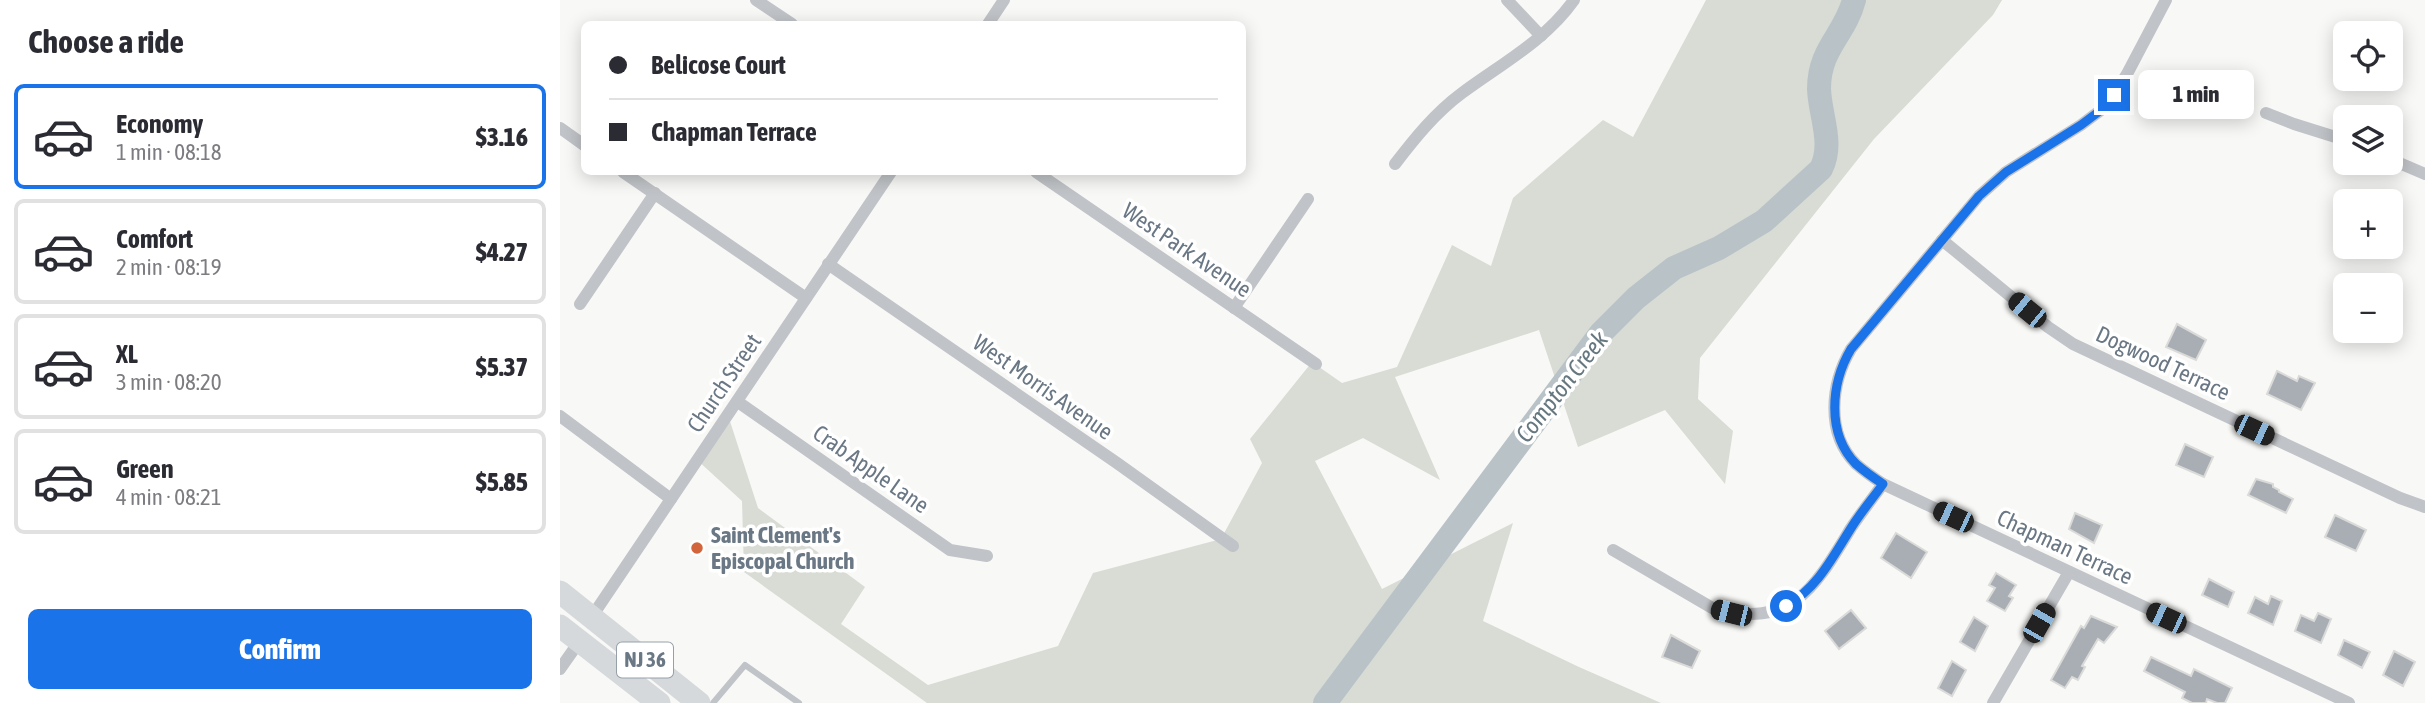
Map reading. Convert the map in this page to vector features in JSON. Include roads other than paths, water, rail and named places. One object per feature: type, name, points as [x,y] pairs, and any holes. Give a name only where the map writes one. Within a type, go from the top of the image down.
[{"type":"highway","name":"NJ 36","points":[[560,592],[699,703]]},
{"type":"highway","name":"NJ 36","points":[[560,626],[659,703]]},
{"type":"street","points":[[756,0],[788,21]]},
{"type":"street","points":[[990,21],[1004,0]]},
{"type":"street","points":[[1507,0],[1541,36]]},
{"type":"street","points":[[1395,164],[1416,136],[1441,110],[1541,36],[1574,0]]},
{"type":"street","name":"Chapman Terrace","points":[[2166,0],[2127,74],[2101,110],[1996,180],[1979,196],[1851,349],[1837,379],[1836,424],[1855,463],[1883,484],[2332,700],[2348,703]]},
{"type":"street","points":[[2266,113],[2333,135]]},
{"type":"street","points":[[560,128],[581,143]]},
{"type":"street","points":[[2403,165],[2425,174]]},
{"type":"street","points":[[627,175],[806,298]]},
{"type":"street","name":"Church Street","points":[[591,618],[889,175]]},
{"type":"street","name":"West Park Avenue","points":[[1040,175],[1315,364]]},
{"type":"street","points":[[580,304],[655,194]]},
{"type":"street","points":[[1234,308],[1308,199]]},
{"type":"street","name":"Dogwood Terrace","points":[[1942,240],[2048,327],[2073,344],[2400,498],[2425,507]]},
{"type":"street","name":"West Morris Avenue","points":[[828,264],[1233,546]]},
{"type":"street","name":"Crab Apple Lane","points":[[738,402],[950,550],[987,556]]},
{"type":"street","points":[[560,416],[671,499]]},
{"type":"street","points":[[1614,550],[1714,609],[1731,613],[1767,613],[1786,606],[1811,589],[1883,484]]},
{"type":"street","points":[[1993,703],[2070,572]]},
{"type":"street","points":[[560,669],[579,642]]},
{"type":"lane","points":[[713,703],[745,664],[799,703]]},
{"type":"waterway","name":"Compton Creek","points":[[1325,703],[1601,333],[1636,298],[1674,268],[1719,248],[1764,221],[1821,169],[1825,159],[1826,139],[1819,89],[1820,75],[1823,63],[1854,0]]},
{"type":"place","name":"Saint Clement's Episcopal Church","points":[[697,548]]}]
